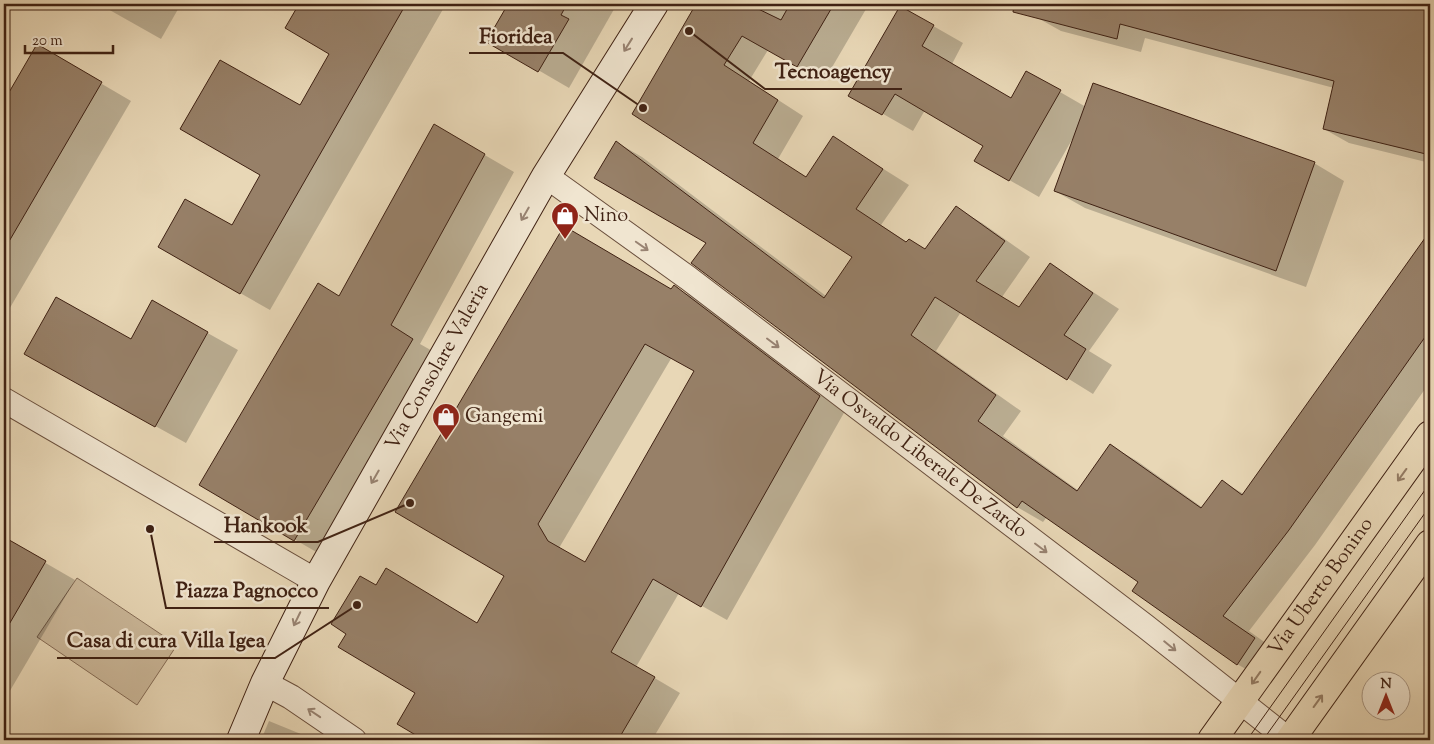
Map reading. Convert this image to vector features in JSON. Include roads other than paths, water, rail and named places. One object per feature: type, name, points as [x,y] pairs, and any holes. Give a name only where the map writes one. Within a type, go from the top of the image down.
[{"type":"main road","name":"Via Consolare Valeria","points":[[240,740],[265,683],[316,581],[546,176],[654,4]]},
{"type":"main road","name":"Via Uberto Bonino","points":[[1212,740],[1430,435]]},
{"type":"main road","points":[[1289,740],[1430,544]]},
{"type":"street","name":"Via Osvaldo Liberale De Zardo","points":[[546,176],[728,308],[1145,626],[1289,740]]},
{"type":"street","points":[[4,400],[316,581]]},
{"type":"street","points":[[265,683],[291,697],[354,740]]},
{"type":"tram line","points":[[1247,740],[1430,483]]},
{"type":"tram line","points":[[1263,740],[1430,506]]},
{"type":"place","name":"Tecnoagency","points":[[689,31]]},
{"type":"place","name":"Fioridea","points":[[643,108]]},
{"type":"place","name":"Nino","points":[[565,240]]},
{"type":"place","name":"Gangemi","points":[[446,441]]},
{"type":"place","name":"Hankook","points":[[410,503]]},
{"type":"place","name":"Piazza Pagnocco","points":[[150,529]]},
{"type":"place","name":"Casa di cura Villa Igea","points":[[357,605]]}]
